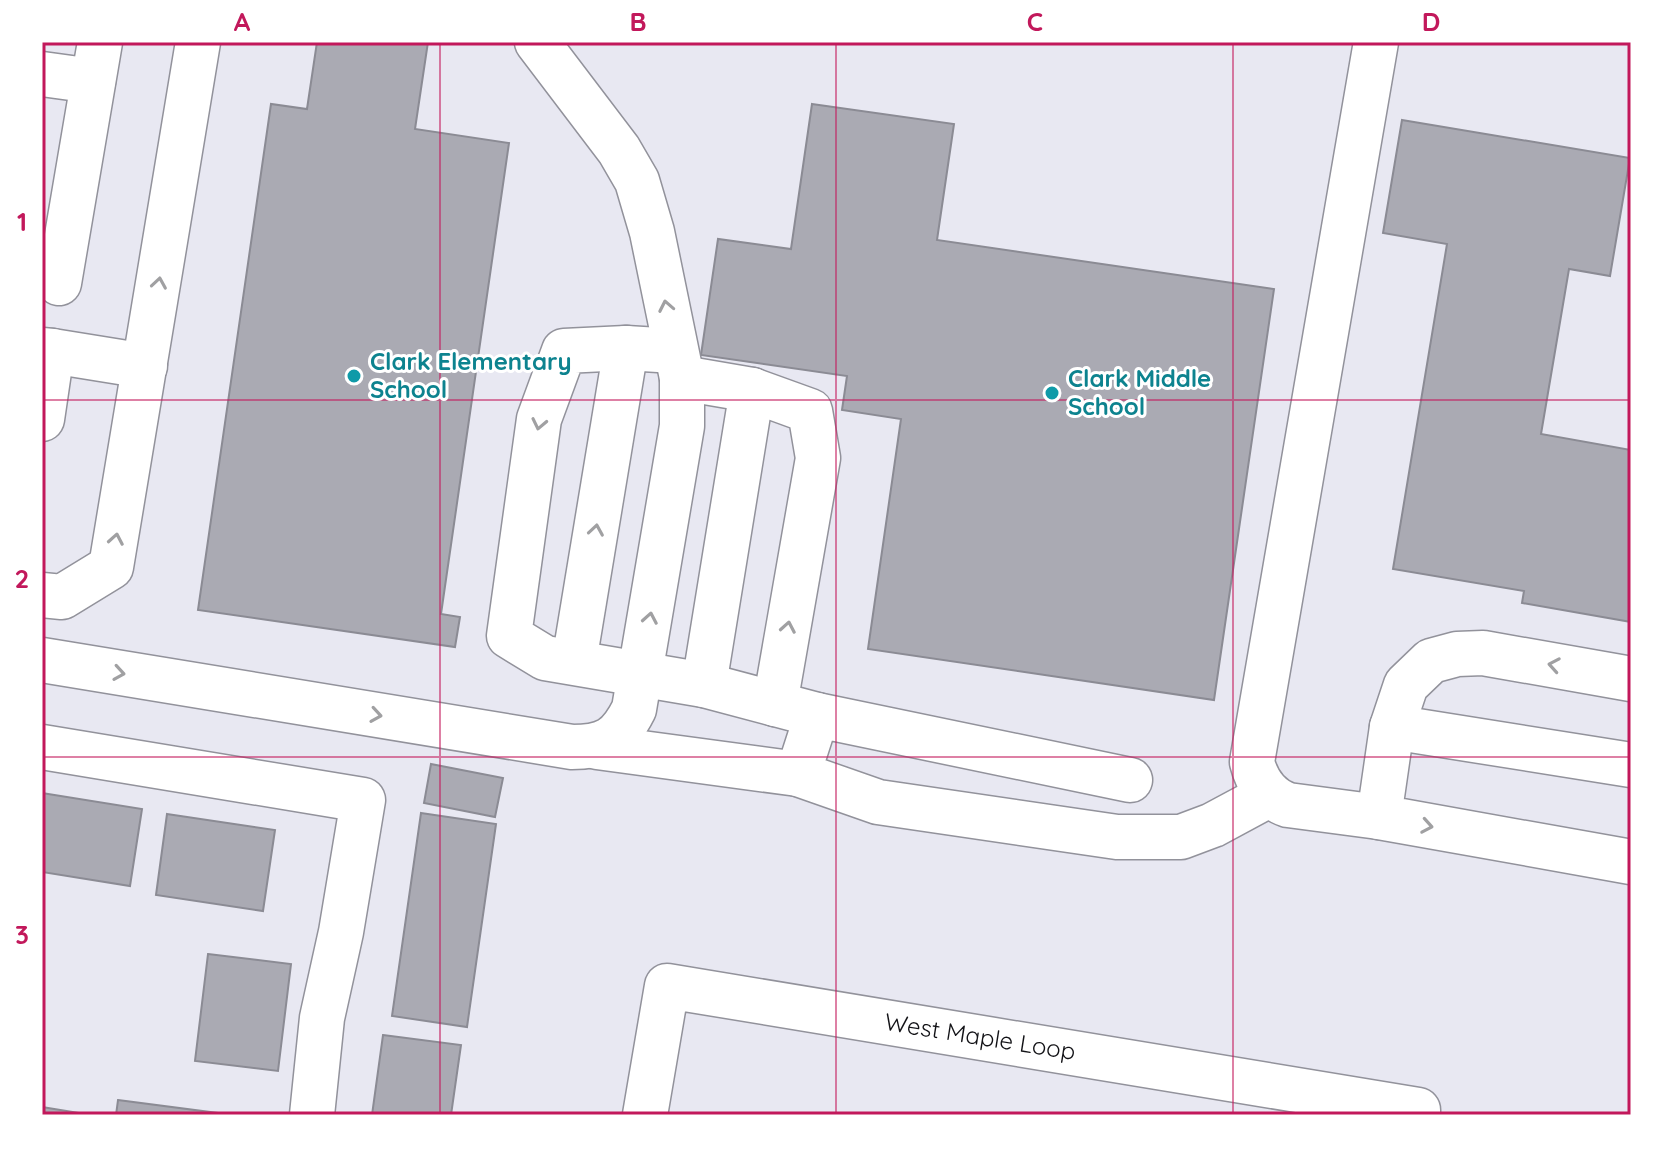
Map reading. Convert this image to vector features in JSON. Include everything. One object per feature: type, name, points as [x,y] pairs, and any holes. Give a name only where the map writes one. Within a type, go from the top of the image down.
[{"type":"street","points":[[42,595],[62,597],[111,567],[198,42]]},
{"type":"street","points":[[537,42],[619,150],[637,181],[652,232],[678,364],[682,426],[634,709],[624,730],[597,747]]},
{"type":"street","points":[[1376,42],[1252,762],[1255,773],[1269,795],[1288,805],[1379,817],[1631,862]]},
{"type":"street","points":[[42,74],[96,62],[59,283]]},
{"type":"street","points":[[574,662],[626,348]]},
{"type":"street","points":[[775,704],[818,458],[810,411],[626,348],[564,351],[539,419],[509,636],[545,658],[704,685],[775,704],[817,715],[1130,780]]},
{"type":"street","points":[[42,419],[47,351],[145,366]]},
{"type":"street","points":[[704,685],[752,390]]},
{"type":"street","points":[[1379,817],[1392,727],[1406,685],[1431,661],[1457,654],[1483,653],[1631,679]]},
{"type":"street","points":[[42,660],[572,747],[597,747],[798,774],[878,802],[1117,837],[1181,837],[1213,825],[1269,795]]},
{"type":"street","points":[[798,774],[817,715]]},
{"type":"street","points":[[1392,727],[1631,765]]},
{"type":"street","points":[[42,747],[363,800],[341,932],[322,1018],[312,1115]]},
{"type":"street","name":"West Maple Loop","points":[[645,1115],[667,986],[1418,1110],[1418,1115]]},
{"type":"building","name":"Clark Elementary School","points":[[317,42],[428,42],[415,129],[509,143],[441,614],[460,617],[455,647],[198,610],[271,104],[307,109]]},
{"type":"building","name":"Clark Middle School","points":[[812,104],[954,124],[937,240],[1274,289],[1214,700],[868,649],[901,419],[842,410],[847,376],[701,355],[718,239],[791,249]]},
{"type":"building","points":[[1402,120],[1630,158],[1610,276],[1569,269],[1541,434],[1631,450],[1631,622],[1522,603],[1524,591],[1393,569],[1447,244],[1383,233]]},
{"type":"building","points":[[431,764],[503,778],[495,817],[424,803]]},
{"type":"building","points":[[42,793],[142,809],[130,886],[42,872]]},
{"type":"building","points":[[421,813],[496,824],[467,1027],[392,1016]]},
{"type":"building","points":[[167,814],[275,830],[263,911],[156,895]]},
{"type":"building","points":[[208,954],[291,964],[278,1071],[195,1061]]},
{"type":"building","points":[[383,1035],[461,1045],[451,1115],[372,1115]]},
{"type":"building","points":[[118,1100],[225,1114],[225,1115],[116,1115]]},
{"type":"building","points":[[42,1107],[91,1115],[42,1115]]},
{"type":"place","name":"Clark Elementary School","points":[[354,376]]},
{"type":"place","name":"Clark Middle School","points":[[1052,393]]}]
